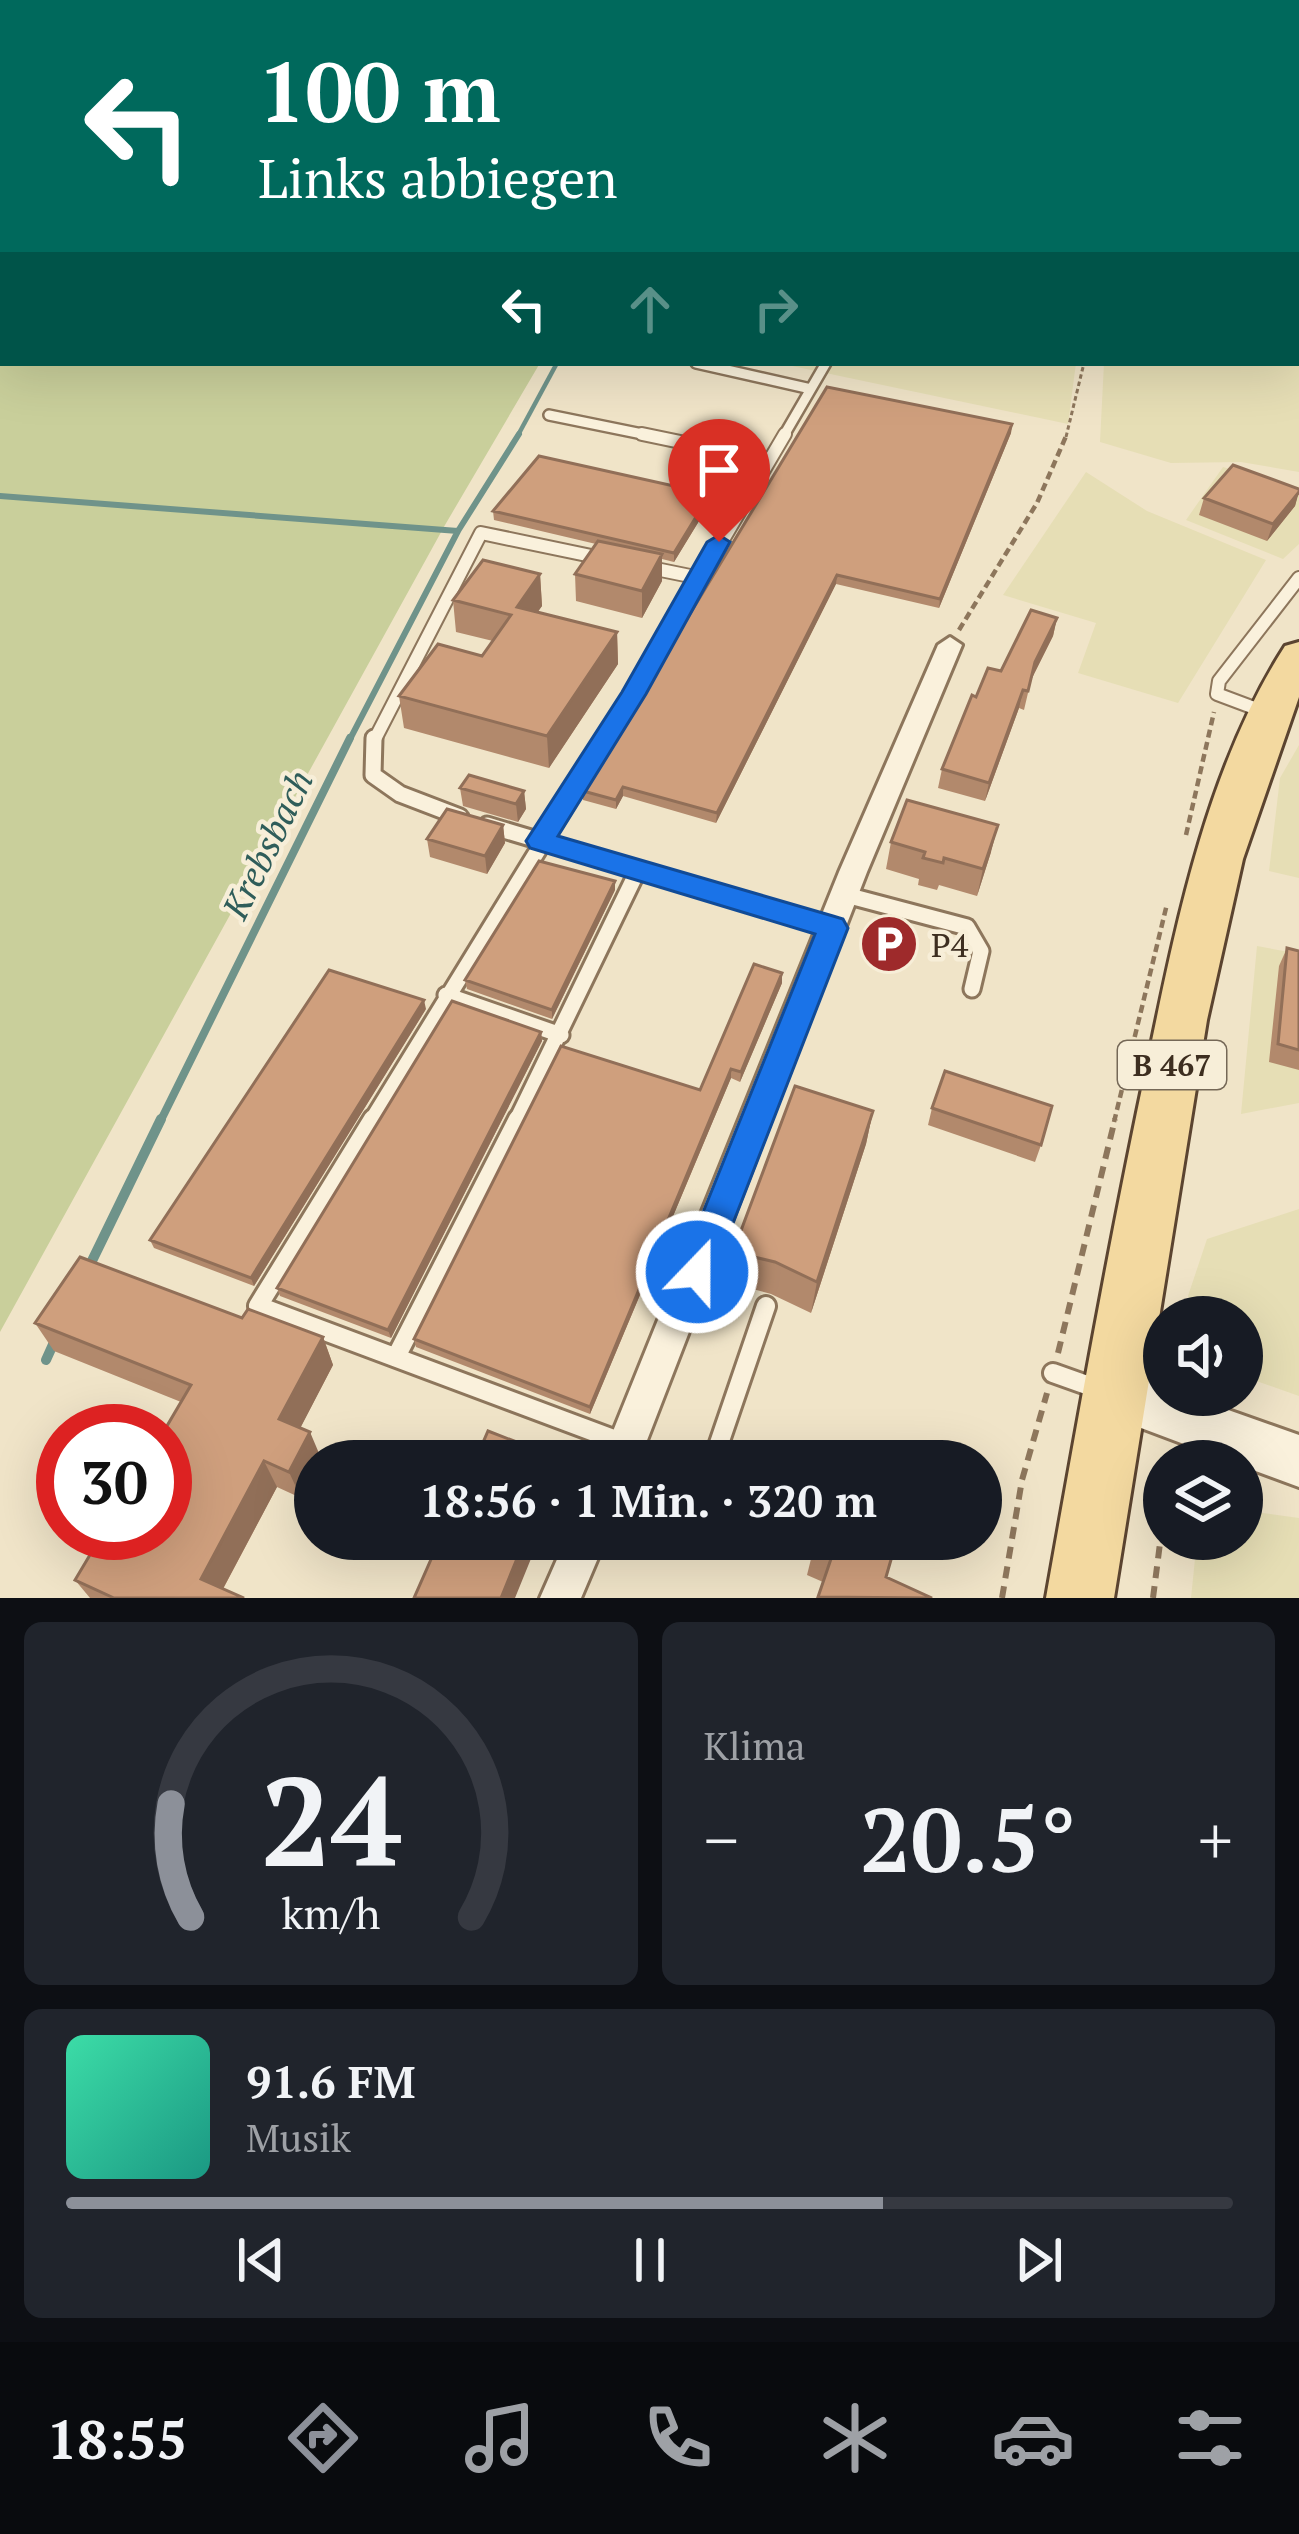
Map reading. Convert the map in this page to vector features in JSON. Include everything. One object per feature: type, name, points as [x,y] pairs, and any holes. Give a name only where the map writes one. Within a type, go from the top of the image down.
[{"type":"main road","name":"B 467","points":[[1080,1598],[1145,1202],[1194,957],[1233,814],[1270,714],[1299,655]]},
{"type":"street","points":[[629,1440],[845,895],[950,645]]},
{"type":"street","points":[[1114,1394],[1299,1461]]},
{"type":"street","points":[[560,1598],[577,1560]]},
{"type":"lane","points":[[709,366],[811,389]]},
{"type":"lane","points":[[595,1440],[258,1306],[824,366]]},
{"type":"lane","points":[[550,415],[767,460]]},
{"type":"lane","points":[[613,560],[481,533],[374,738],[373,775],[438,811],[833,928]]},
{"type":"lane","points":[[634,565],[700,578]]},
{"type":"lane","points":[[1270,714],[1217,694],[1219,681],[1299,578]]},
{"type":"lane","points":[[396,1357],[561,1035],[638,870]]},
{"type":"lane","points":[[845,895],[967,927],[981,951],[972,989]]},
{"type":"lane","points":[[446,995],[561,1035]]},
{"type":"lane","points":[[720,1440],[766,1306]]},
{"type":"lane","points":[[1053,1373],[1114,1394]]},
{"type":"path","points":[[950,645],[1045,494],[1073,425],[1083,366]]},
{"type":"path","points":[[1181,852],[1217,694]]},
{"type":"path","points":[[1002,1598],[1022,1480],[1053,1373],[1172,885]]},
{"type":"path","points":[[1154,1598],[1158,1560]]},
{"type":"shaded area","points":[[792,366],[1076,366],[1068,424]]},
{"type":"shaded area","points":[[1104,366],[1299,366],[1299,472],[1241,462],[1171,463],[1100,442]]},
{"type":"shaded area","points":[[1223,467],[1299,489],[1299,544],[1283,559],[1186,520]]},
{"type":"shaded area","points":[[1086,472],[1147,511],[1266,560],[1178,703],[1078,673],[1096,623],[1003,595]]},
{"type":"shaded area","points":[[1299,745],[1299,878],[1269,871],[1280,778]]},
{"type":"shaded area","points":[[1257,946],[1299,954],[1299,1103],[1241,1114]]},
{"type":"shaded area","points":[[1299,1209],[1299,1396],[1263,1383],[1263,1296],[1188,1296],[1207,1239]]},
{"type":"shaded area","points":[[1263,1513],[1299,1518],[1299,1598],[1191,1598],[1195,1560],[1263,1560]]},
{"type":"green space","points":[[0,366],[538,366],[445,525],[0,1332]]},
{"type":"building","points":[[827,387],[1012,424],[940,599],[837,575],[717,813],[623,787],[616,800],[583,791]]},
{"type":"building","points":[[539,456],[710,494],[674,553],[493,511]]},
{"type":"building","points":[[1233,465],[1299,492],[1273,524],[1204,498]]},
{"type":"building","points":[[598,541],[662,554],[642,591],[575,574]]},
{"type":"building","points":[[483,560],[540,574],[517,607],[617,632],[547,736],[399,696],[438,644],[482,656],[511,615],[453,600]]},
{"type":"building","points":[[1031,610],[1057,618],[1035,662],[1028,691],[1023,690],[989,783],[942,769],[972,695],[976,697],[988,668],[1001,671]]},
{"type":"building","points":[[469,775],[524,791],[516,804],[460,788]]},
{"type":"building","points":[[907,800],[998,825],[983,869],[944,858],[943,863],[923,858],[925,852],[891,842]]},
{"type":"building","points":[[447,809],[503,825],[485,856],[427,839]]},
{"type":"building","points":[[539,861],[615,881],[552,1010],[465,980]]},
{"type":"building","points":[[1287,948],[1299,951],[1299,1050],[1278,1044]]},
{"type":"building","points":[[754,964],[782,973],[741,1072],[731,1069],[590,1407],[414,1339],[561,1046],[700,1090]]},
{"type":"building","points":[[329,970],[424,1000],[251,1278],[150,1240]]},
{"type":"building","points":[[452,1001],[541,1032],[388,1330],[277,1288]]},
{"type":"building","points":[[945,1071],[1052,1106],[1041,1145],[932,1108]]},
{"type":"building","points":[[795,1086],[873,1111],[817,1282],[775,1262],[733,1252]]},
{"type":"building","points":[[80,1257],[242,1318],[248,1309],[323,1337],[279,1419],[310,1432],[306,1440],[294,1440],[289,1472],[264,1461],[201,1579],[244,1598],[114,1598],[75,1580],[87,1560],[192,1560],[192,1404],[180,1404],[191,1385],[35,1323]]},
{"type":"building","points":[[488,1431],[511,1440],[484,1440]]},
{"type":"building","points":[[431,1560],[516,1560],[501,1598],[414,1598]]},
{"type":"building","points":[[831,1560],[891,1560],[886,1577],[932,1598],[818,1597]]},
{"type":"waterway","name":"Krebsbach","points":[[517,437],[555,366]]},
{"type":"waterway","name":"Krebsbach","points":[[458,531],[519,434]]},
{"type":"waterway","points":[[0,496],[458,531]]},
{"type":"waterway","name":"Krebsbach","points":[[349,741],[458,531]]},
{"type":"waterway","name":"Krebsbach","points":[[160,1122],[350,738]]},
{"type":"waterway","name":"Krebsbach","points":[[89,1267],[161,1119]]},
{"type":"waterway","name":"Krebsbach","points":[[46,1360],[55,1340]]},
{"type":"place","name":"P4","points":[[889,944]]},
{"type":"route","points":[[697,1272],[833,928],[540,841],[634,694],[719,542]]}]
